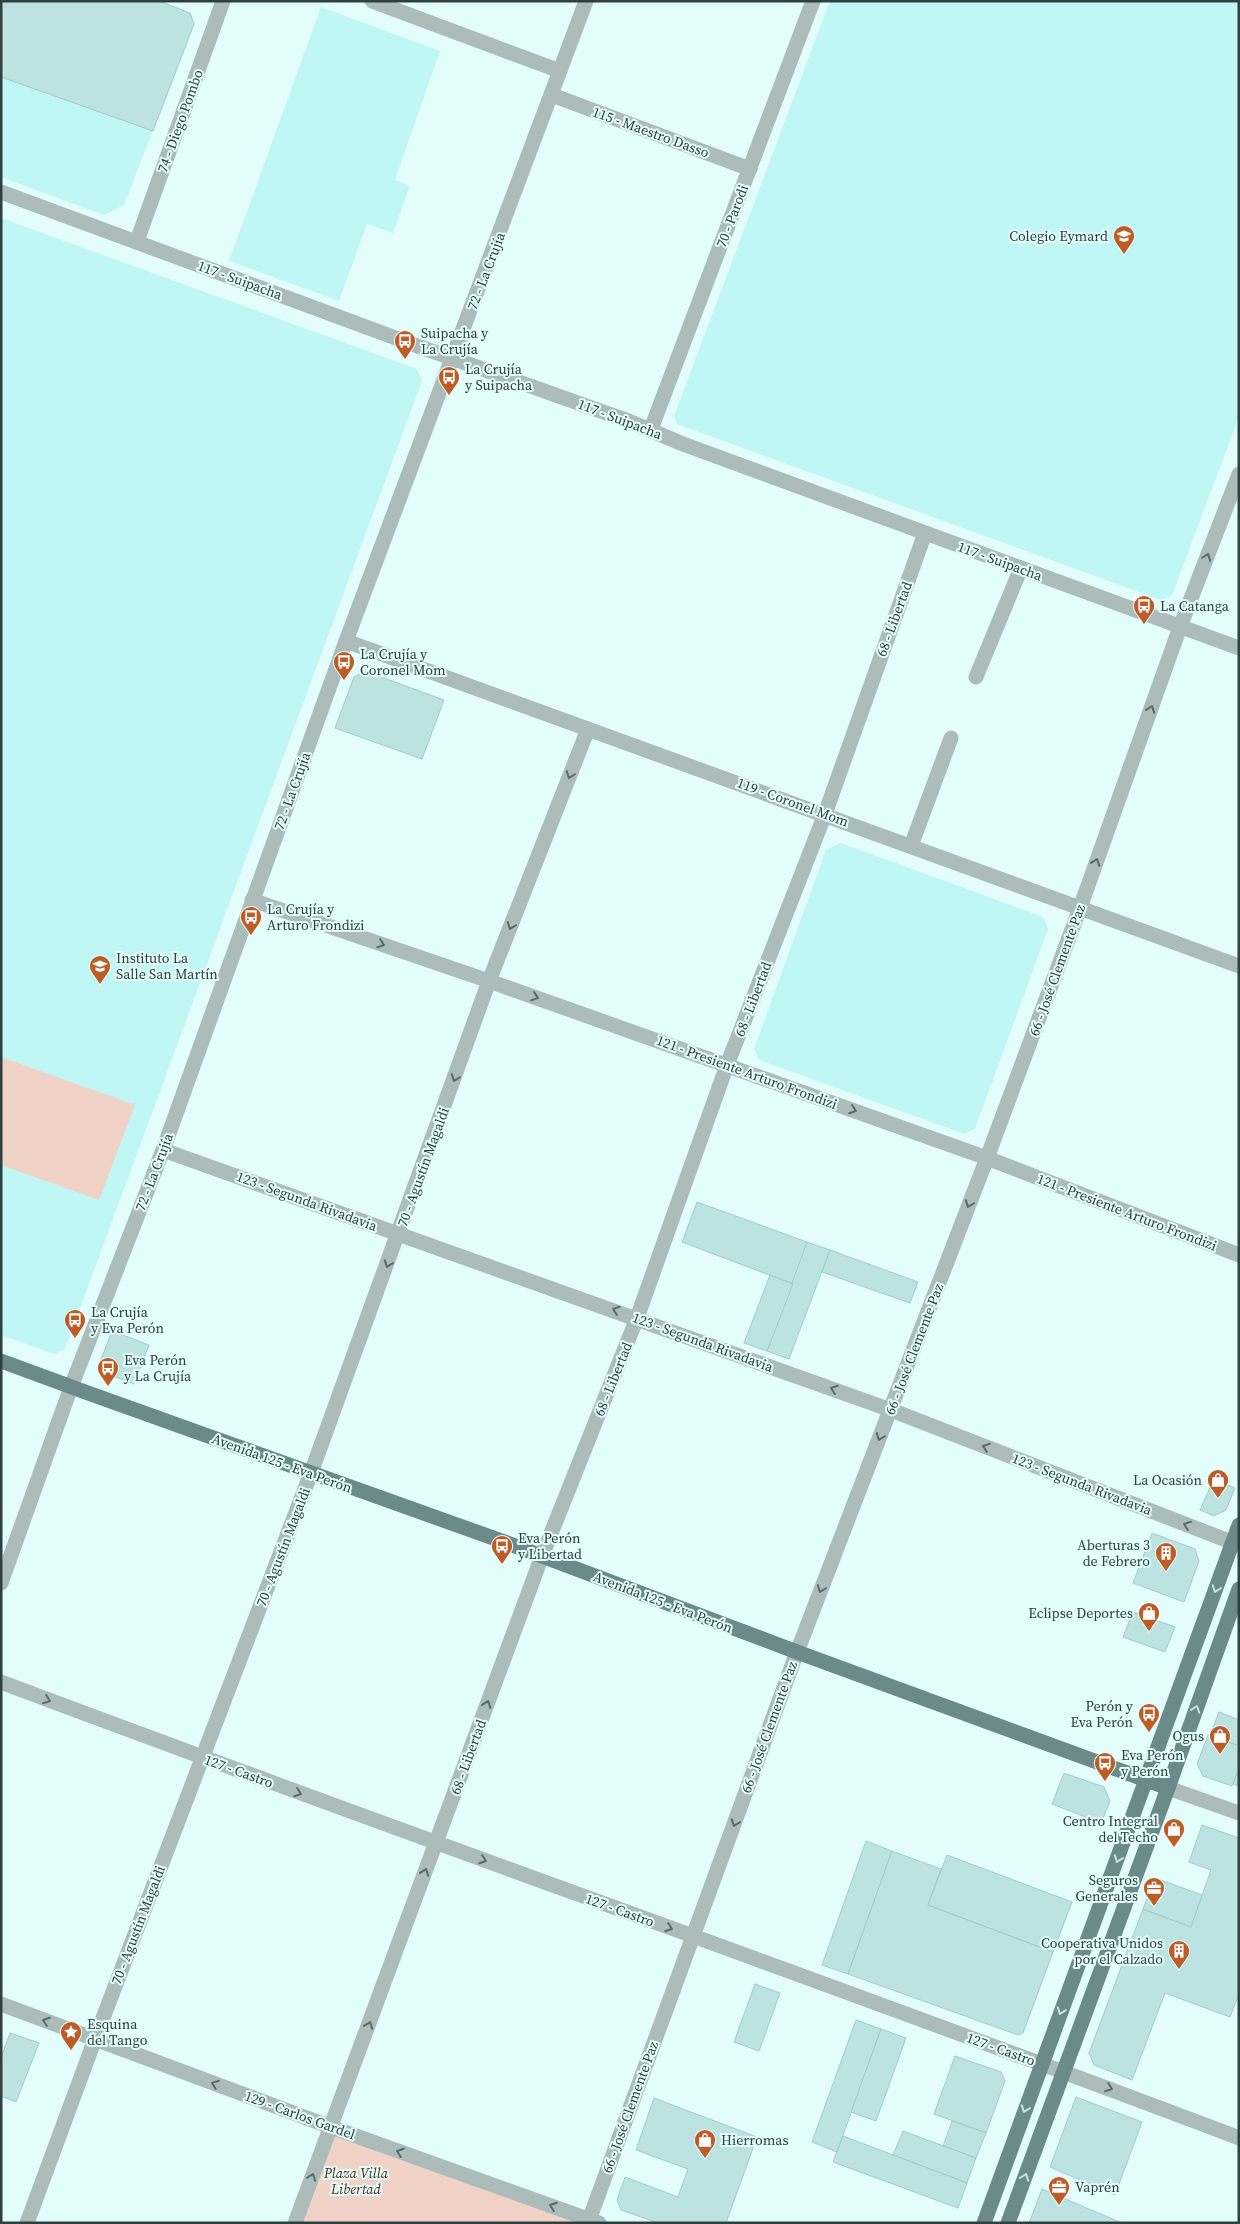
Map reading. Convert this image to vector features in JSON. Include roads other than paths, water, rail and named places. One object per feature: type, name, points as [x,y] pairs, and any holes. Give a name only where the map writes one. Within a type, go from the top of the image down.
[{"type":"main road","name":"Avenida 125 - Eva Perón","points":[[1,1361],[542,1556],[796,1652],[1168,1788]]},
{"type":"main road","points":[[984,2223],[1041,2063],[1235,1544],[1239,1525]]},
{"type":"main road","points":[[1008,2223],[1239,1589]]},
{"type":"street","name":"74 - Diego Pombo","points":[[137,241],[223,1]]},
{"type":"street","points":[[372,1],[560,71]]},
{"type":"street","name":"72 - La Crujía","points":[[1,1583],[71,1387],[163,1150],[346,641],[552,96],[586,1]]},
{"type":"street","name":"70 - Parodi","points":[[651,429],[813,1]]},
{"type":"street","name":"115 - Maestro Dasso","points":[[552,96],[750,169]]},
{"type":"street","name":"117 - Suipacha","points":[[1,192],[651,429],[683,444],[1239,648]]},
{"type":"street","name":"66 - José Clemente Paz","points":[[592,2222],[796,1652],[987,1158],[1080,908],[1180,627],[1239,474]]},
{"type":"street","name":"68 - Libertad","points":[[295,2223],[542,1556],[637,1318],[727,1065],[825,814],[925,533]]},
{"type":"street","points":[[976,677],[1020,568]]},
{"type":"street","name":"119 - Coronel Mom","points":[[346,641],[1239,966]]},
{"type":"street","name":"70 - Agustín Magaldi","points":[[27,2223],[95,2039],[311,1474],[489,981],[588,729]]},
{"type":"street","points":[[911,846],[951,738]]},
{"type":"street","name":"121 - Presiente Arturo Frondizi","points":[[252,900],[489,981],[987,1158],[1239,1255]]},
{"type":"street","name":"123 - Segunda Rivadavia","points":[[163,1150],[891,1410],[1235,1544]]},
{"type":"street","name":"127 - Castro","points":[[1,1682],[202,1758],[1063,2071],[1239,2138]]},
{"type":"street","name":"Avenida 125 - Eva Perón","points":[[1168,1788],[1239,1813]]},
{"type":"street","name":"129 - Carlos Gardel","points":[[1,2004],[592,2222]]},
{"type":"place","name":"Colegio Eymard","points":[[1124,255]]},
{"type":"place","name":"Suipacha y La Crujía","points":[[405,360]]},
{"type":"place","name":"La Crujía y Suipacha","points":[[449,396]]},
{"type":"place","name":"La Catanga","points":[[1144,625]]},
{"type":"place","name":"La Crujía y Coronel Mom","points":[[344,681]]},
{"type":"place","name":"La Crujía y Arturo Frondizi","points":[[251,936]]},
{"type":"place","name":"Instituto La Salle San Martín","points":[[100,985]]},
{"type":"place","name":"La Crujía y Eva Perón","points":[[75,1339]]},
{"type":"place","name":"Eva Perón y La Crujía","points":[[108,1387]]},
{"type":"place","name":"La Ocasión","points":[[1218,1499]]},
{"type":"place","name":"Eva Perón y Libertad","points":[[502,1565]]},
{"type":"place","name":"Aberturas 3 de Febrero","points":[[1166,1572]]},
{"type":"place","name":"Eclipse Deportes","points":[[1149,1632]]},
{"type":"place","name":"Perón y Eva Perón","points":[[1149,1733]]},
{"type":"place","name":"Ogus","points":[[1220,1755]]},
{"type":"place","name":"Eva Perón y Perón","points":[[1105,1782]]},
{"type":"place","name":"Centro Integral del Techo","points":[[1174,1848]]},
{"type":"place","name":"Seguros Generales","points":[[1154,1907]]},
{"type":"place","name":"Cooperativa Unidos por el Calzado","points":[[1179,1970]]},
{"type":"place","name":"Esquina del Tango","points":[[71,2051]]},
{"type":"place","name":"Hierromas","points":[[705,2159]]},
{"type":"place","name":"Vaprén","points":[[1059,2206]]},
{"type":"park label","name":"Plaza Villa Libertad","points":[[356,2182]]}]
